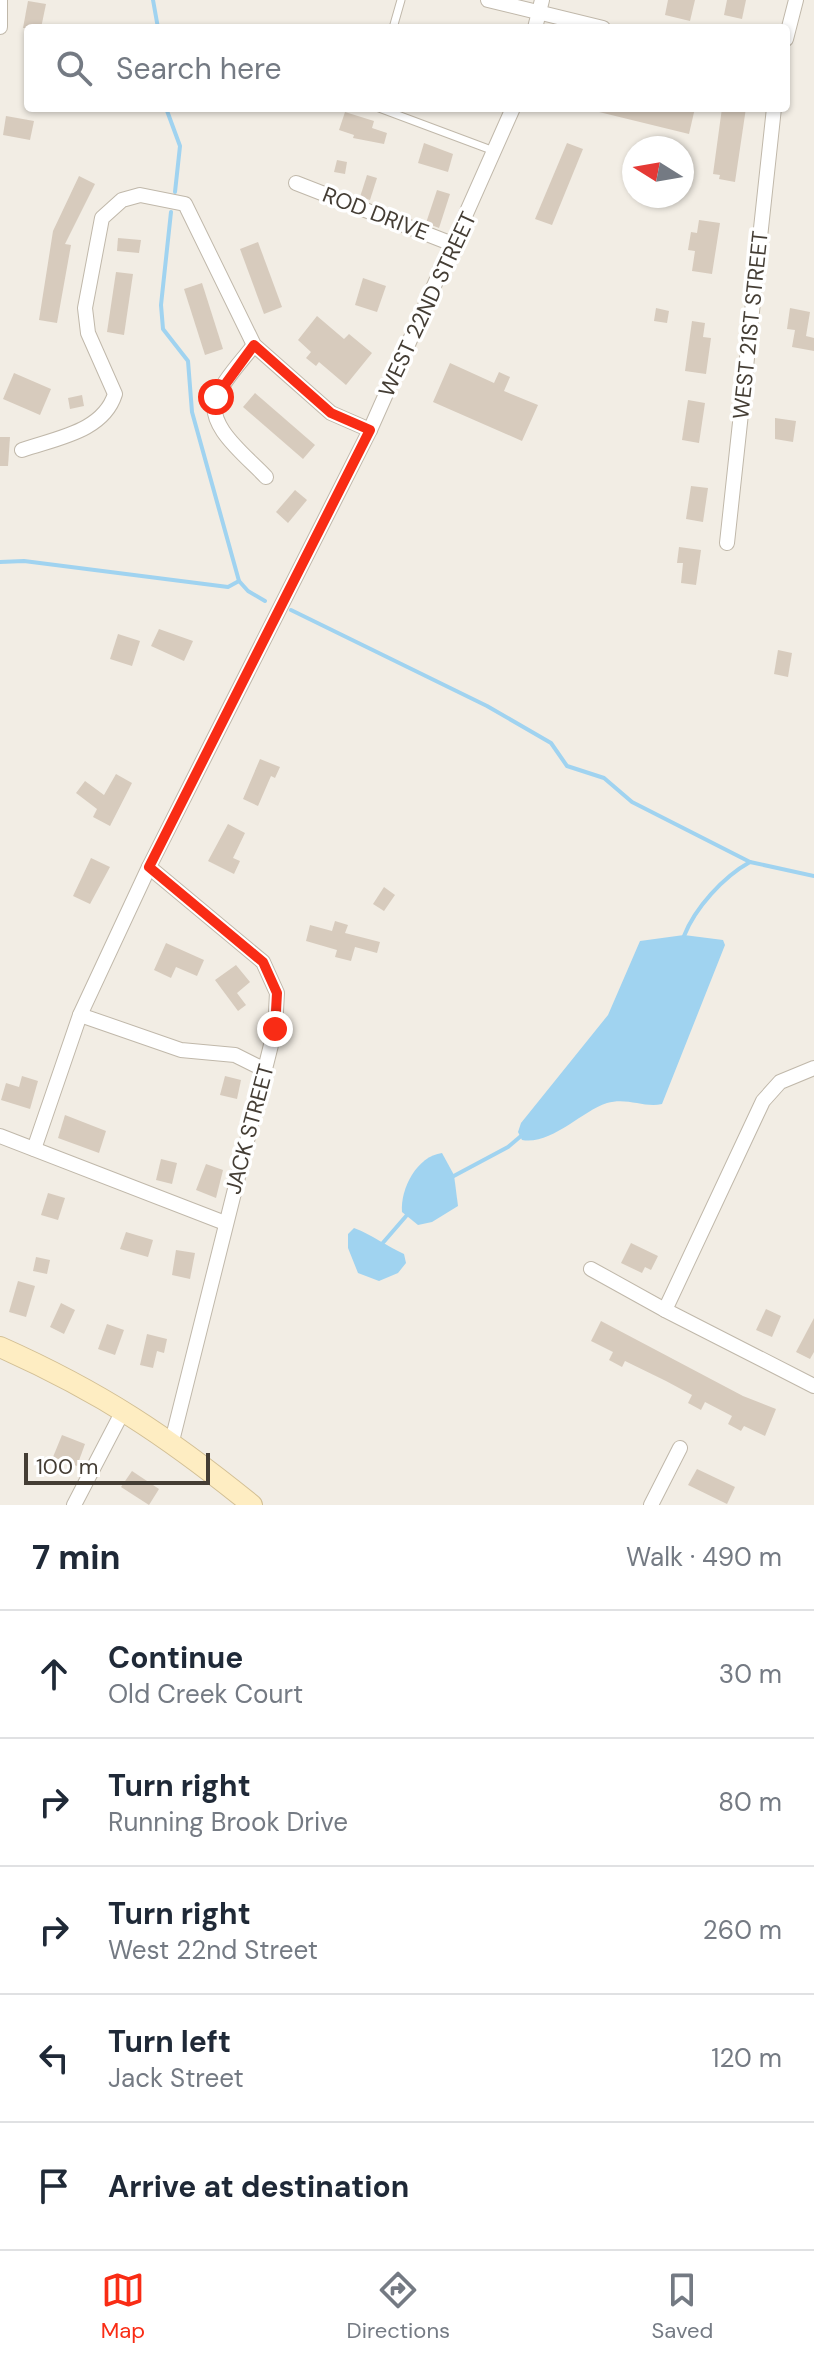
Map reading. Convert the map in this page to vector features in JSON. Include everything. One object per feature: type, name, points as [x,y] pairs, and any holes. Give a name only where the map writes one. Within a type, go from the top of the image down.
[{"type":"street","points":[[0,0],[0,27]]},
{"type":"street","points":[[488,0],[540,6],[592,24]]},
{"type":"street","points":[[790,24],[796,0]]},
{"type":"street","name":"WEST 22ND STREET","points":[[34,1149],[80,1015],[149,867],[370,430],[455,245],[511,112]]},
{"type":"street","name":"WEST 21ST STREET","points":[[727,543],[774,112]]},
{"type":"street","name":"ROD DRIVE","points":[[296,183],[455,245]]},
{"type":"street","points":[[22,450],[99,422],[110,410],[115,394],[88,333],[85,308],[102,218],[122,200],[140,195],[185,204],[254,345],[331,413],[370,430]]},
{"type":"street","points":[[254,345],[216,397],[214,414],[223,431],[266,477]]},
{"type":"street","name":"JACK STREET","points":[[149,867],[263,962],[277,993],[275,1029],[172,1441]]},
{"type":"street","points":[[80,1015],[181,1050],[235,1055],[265,1070]]},
{"type":"street","points":[[665,1310],[763,1101],[780,1082],[814,1068]]},
{"type":"street","points":[[0,1136],[225,1223]]},
{"type":"street","points":[[591,1269],[814,1386]]},
{"type":"street","points":[[0,1347],[80,1384],[124,1409],[172,1441],[252,1505]]},
{"type":"street","points":[[74,1505],[124,1409]]},
{"type":"street","points":[[651,1505],[680,1448]]},
{"type":"lane","points":[[394,24],[401,0]]},
{"type":"lane","points":[[390,112],[496,152]]},
{"type":"water","points":[[684,935],[723,940],[725,945],[662,1104],[607,1103],[544,1138],[522,1140],[518,1132],[521,1123],[608,1015],[640,941]]},
{"type":"water","points":[[442,1153],[454,1175],[458,1206],[432,1222],[418,1225],[402,1212],[407,1184],[425,1160]]},
{"type":"water","points":[[354,1228],[404,1254],[406,1263],[398,1273],[379,1281],[358,1273],[348,1248],[348,1234]]},
{"type":"building","points":[[668,0],[695,0],[690,21],[665,15]]},
{"type":"building","points":[[727,0],[746,0],[742,19],[724,15]]},
{"type":"building","points":[[28,1],[46,4],[42,24],[24,24],[23,28]]},
{"type":"building","points":[[345,112],[374,121],[372,128],[387,133],[384,144],[353,138],[354,135],[339,130]]},
{"type":"building","points":[[599,112],[694,112],[689,134]]},
{"type":"building","points":[[721,112],[745,112],[735,182],[719,179],[720,175],[713,174]]},
{"type":"building","points":[[6,116],[34,121],[30,140],[3,135]]},
{"type":"building","points":[[424,143],[453,154],[448,172],[418,163]]},
{"type":"building","points":[[567,143],[583,149],[552,225],[535,219]]},
{"type":"building","points":[[337,160],[347,162],[345,174],[334,172]]},
{"type":"building","points":[[367,175],[377,178],[370,200],[360,197]]},
{"type":"building","points":[[79,176],[95,184],[65,244],[71,245],[57,323],[39,320],[53,231]]},
{"type":"building","points":[[437,190],[450,194],[439,228],[426,223]]},
{"type":"building","points":[[699,220],[720,223],[712,274],[692,271],[695,251],[688,250],[691,232],[697,233]]},
{"type":"building","points":[[118,238],[141,240],[139,253],[117,251]]},
{"type":"building","points":[[258,242],[282,307],[264,314],[240,249]]},
{"type":"building","points":[[116,272],[133,274],[124,335],[107,332]]},
{"type":"building","points":[[363,278],[386,286],[377,312],[355,305]]},
{"type":"building","points":[[202,283],[223,349],[205,355],[184,289]]},
{"type":"building","points":[[656,308],[669,311],[667,323],[654,321]]},
{"type":"building","points":[[790,308],[810,312],[806,336],[814,338],[814,351],[792,347],[795,330],[787,329]]},
{"type":"building","points":[[317,316],[344,339],[349,334],[372,353],[346,385],[319,362],[316,366],[306,358],[311,352],[298,340]]},
{"type":"building","points":[[692,321],[705,323],[703,337],[711,338],[706,374],[685,371]]},
{"type":"building","points":[[450,363],[494,383],[499,372],[510,377],[504,391],[538,405],[522,441],[433,402]]},
{"type":"building","points":[[14,373],[51,389],[40,415],[3,399]]},
{"type":"building","points":[[255,393],[315,445],[303,459],[243,407]]},
{"type":"building","points":[[82,395],[84,406],[70,409],[68,398]]},
{"type":"building","points":[[688,400],[705,403],[699,443],[682,440]]},
{"type":"building","points":[[775,418],[796,421],[793,442],[775,439]]},
{"type":"building","points":[[0,437],[10,437],[8,466],[0,466]]},
{"type":"building","points":[[691,486],[708,488],[703,522],[686,519]]},
{"type":"building","points":[[295,490],[307,500],[288,523],[276,512]]},
{"type":"building","points":[[679,547],[701,550],[696,585],[681,583],[683,563],[677,563]]},
{"type":"building","points":[[159,629],[193,641],[184,661],[151,646]]},
{"type":"building","points":[[118,634],[140,641],[132,666],[110,659]]},
{"type":"building","points":[[778,650],[792,653],[788,677],[774,674]]},
{"type":"building","points":[[260,759],[280,767],[275,778],[271,776],[258,806],[243,799]]},
{"type":"building","points":[[116,774],[132,783],[110,826],[93,817],[97,809],[76,793],[85,781],[104,795]]},
{"type":"building","points":[[228,824],[245,833],[233,858],[240,861],[234,874],[208,861]]},
{"type":"building","points":[[91,858],[110,867],[90,904],[73,896]]},
{"type":"building","points":[[384,887],[395,895],[384,911],[373,904]]},
{"type":"building","points":[[335,921],[348,925],[345,933],[380,942],[377,953],[355,947],[351,961],[335,957],[337,950],[306,941],[310,925],[332,931]]},
{"type":"building","points":[[166,943],[204,960],[197,976],[176,967],[171,978],[154,970]]},
{"type":"building","points":[[236,965],[250,982],[237,993],[246,1005],[238,1011],[215,980]]},
{"type":"building","points":[[22,1076],[38,1081],[30,1109],[1,1100],[6,1083],[19,1087]]},
{"type":"building","points":[[225,1076],[241,1080],[237,1099],[220,1095]]},
{"type":"building","points":[[65,1115],[106,1131],[99,1153],[58,1138]]},
{"type":"building","points":[[161,1159],[177,1163],[172,1184],[156,1180]]},
{"type":"building","points":[[206,1164],[223,1170],[216,1198],[196,1190]]},
{"type":"building","points":[[48,1193],[65,1198],[58,1220],[41,1215]]},
{"type":"building","points":[[126,1232],[153,1240],[148,1257],[120,1249]]},
{"type":"building","points":[[631,1243],[658,1256],[651,1270],[645,1267],[642,1273],[621,1263]]},
{"type":"building","points":[[176,1250],[195,1253],[190,1279],[172,1275]]},
{"type":"building","points":[[36,1257],[50,1260],[47,1274],[33,1271]]},
{"type":"building","points":[[18,1281],[35,1286],[26,1317],[9,1312]]},
{"type":"building","points":[[61,1303],[75,1310],[64,1334],[50,1327]]},
{"type":"building","points":[[766,1309],[781,1316],[772,1337],[756,1330]]},
{"type":"building","points":[[814,1318],[814,1352],[810,1359],[796,1352]]},
{"type":"building","points":[[601,1321],[743,1396],[776,1409],[765,1436],[744,1426],[741,1431],[728,1424],[732,1416],[705,1402],[701,1410],[688,1403],[692,1395],[625,1361],[622,1367],[609,1360],[613,1352],[591,1341]]},
{"type":"building","points":[[107,1324],[124,1330],[115,1355],[98,1349]]},
{"type":"building","points":[[147,1334],[167,1339],[164,1353],[157,1351],[153,1368],[140,1365]]},
{"type":"building","points":[[62,1435],[85,1444],[77,1466],[53,1457]]},
{"type":"building","points":[[697,1469],[735,1487],[727,1504],[688,1485]]},
{"type":"building","points":[[132,1471],[159,1489],[149,1505],[121,1487]]},
{"type":"waterway","points":[[153,0],[157,24]]},
{"type":"waterway","points":[[167,112],[180,146],[175,192]]},
{"type":"waterway","points":[[171,212],[161,305],[163,329],[188,361],[192,412],[239,581],[248,591],[265,601]]},
{"type":"waterway","points":[[0,562],[24,561],[228,587],[239,581]]},
{"type":"waterway","points":[[291,610],[487,706],[551,743],[567,766],[604,778],[632,802],[750,862],[814,876]]},
{"type":"waterway","points":[[684,936],[711,894],[750,862]]},
{"type":"waterway","points":[[450,1178],[508,1147],[521,1136]]},
{"type":"waterway","points":[[381,1245],[407,1215]]},
{"type":"route","points":[[216,397],[254,345],[331,413],[370,430],[149,867],[263,962],[277,993],[275,1029]]}]
